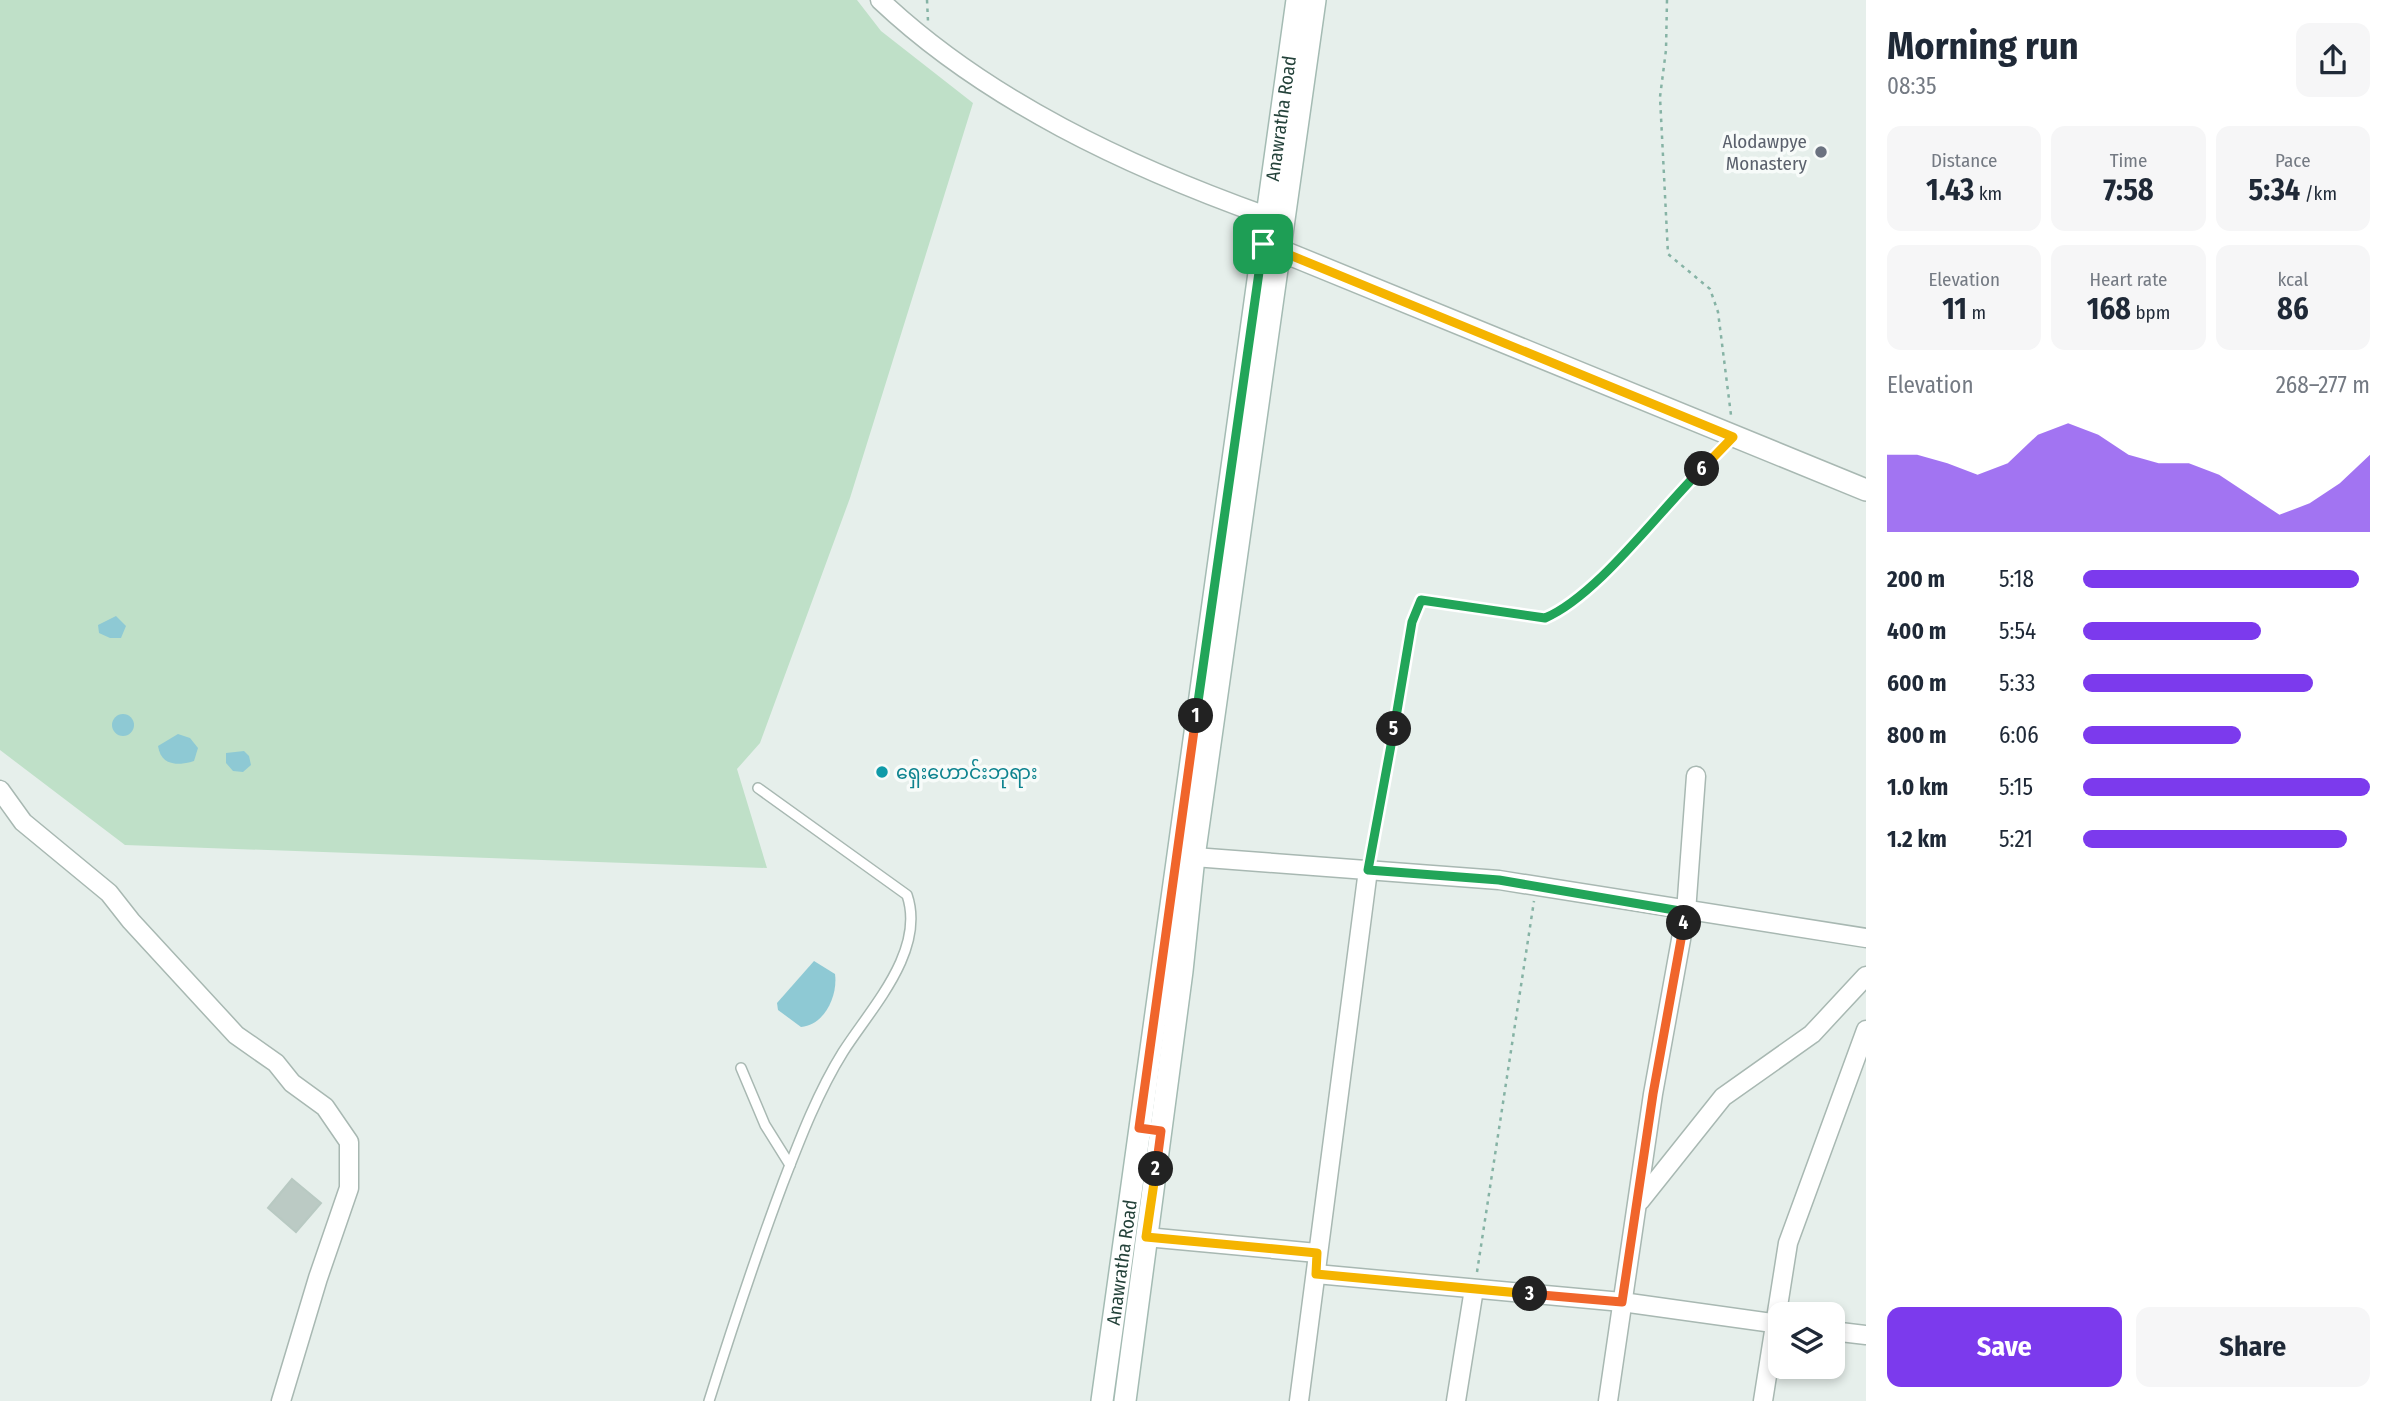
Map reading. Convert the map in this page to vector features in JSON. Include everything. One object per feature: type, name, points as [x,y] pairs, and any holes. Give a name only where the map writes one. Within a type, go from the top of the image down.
[{"type":"main road","name":"Anawratha Road","points":[[1271,247],[1266,216],[1297,0]]},
{"type":"main road","name":"Anawratha Road","points":[[1125,1401],[1161,1131],[1172,969],[1192,811],[1271,247],[1315,0]]},
{"type":"main road","points":[[1271,247],[1866,490]]},
{"type":"main road","name":"Anawratha Road","points":[[1102,1401],[1139,1128],[1194,856],[1192,811]]},
{"type":"main road","points":[[1139,1128],[1161,1131]]},
{"type":"main road","points":[[1118,1286],[1140,1288]]},
{"type":"street","points":[[880,0],[950,57],[1026,106],[1184,185],[1266,216]]},
{"type":"street","points":[[1608,1401],[1636,1206],[1686,912],[1696,776]]},
{"type":"street","points":[[0,789],[23,822],[109,893],[131,921],[236,1035],[276,1063],[292,1083],[325,1107],[349,1142],[349,1188],[317,1278],[281,1401]]},
{"type":"street","points":[[1194,856],[1459,876],[1866,938]]},
{"type":"street","points":[[1299,1401],[1368,870]]},
{"type":"street","points":[[1636,1206],[1723,1097],[1812,1034],[1866,976]]},
{"type":"street","points":[[1780,1302],[1788,1243],[1866,1030]]},
{"type":"street","points":[[1146,1237],[1317,1253]]},
{"type":"street","points":[[1316,1274],[1622,1302],[1768,1322]]},
{"type":"street","points":[[1456,1401],[1474,1289]]},
{"type":"street","points":[[1845,1333],[1866,1335]]},
{"type":"street","points":[[1763,1401],[1768,1373]]},
{"type":"lane","points":[[709,1401],[750,1271],[790,1165],[842,1053],[876,1007],[905,949],[912,909],[907,895],[758,789]]},
{"type":"lane","points":[[741,1068],[765,1125],[790,1165]]},
{"type":"path","points":[[1368,870],[1412,622],[1418,603],[1430,600],[1545,618],[1559,612],[1592,585],[1671,499],[1733,437],[1718,312],[1710,289],[1668,254],[1660,96],[1666,50],[1667,0]]},
{"type":"path","points":[[1474,1289],[1536,886]]},
{"type":"green space","points":[[0,0],[857,0],[881,31],[973,103],[850,498],[760,743],[737,769],[767,868],[125,845],[0,750]]},
{"type":"water","points":[[116,616],[126,626],[121,638],[110,638],[99,633],[98,625]]},
{"type":"water","points":[[123,714],[131,717],[134,725],[131,733],[123,736],[115,733],[112,725],[115,717]]},
{"type":"water","points":[[178,734],[190,738],[198,748],[194,761],[171,763],[160,753],[158,746]]},
{"type":"water","points":[[244,751],[249,756],[251,765],[243,772],[233,771],[226,763],[226,753]]},
{"type":"water","points":[[814,961],[835,974],[834,991],[823,1015],[817,1021],[801,1027],[778,1010],[777,1003]]},
{"type":"building","points":[[292,1179],[321,1203],[296,1232],[268,1208]]},
{"type":"place","name":"Alodawpye Monastery","points":[[1821,152]]},
{"type":"place","name":"ရှေးဟောင်းဘုရား","points":[[882,772]]},
{"type":"route","points":[[1263,244],[1733,437],[1671,499],[1592,585],[1559,612],[1545,618],[1423,599],[1418,603],[1412,622],[1368,870],[1499,880],[1686,912],[1653,1094],[1622,1302],[1316,1274],[1317,1253],[1146,1237],[1161,1131],[1139,1128],[1263,244]]}]
